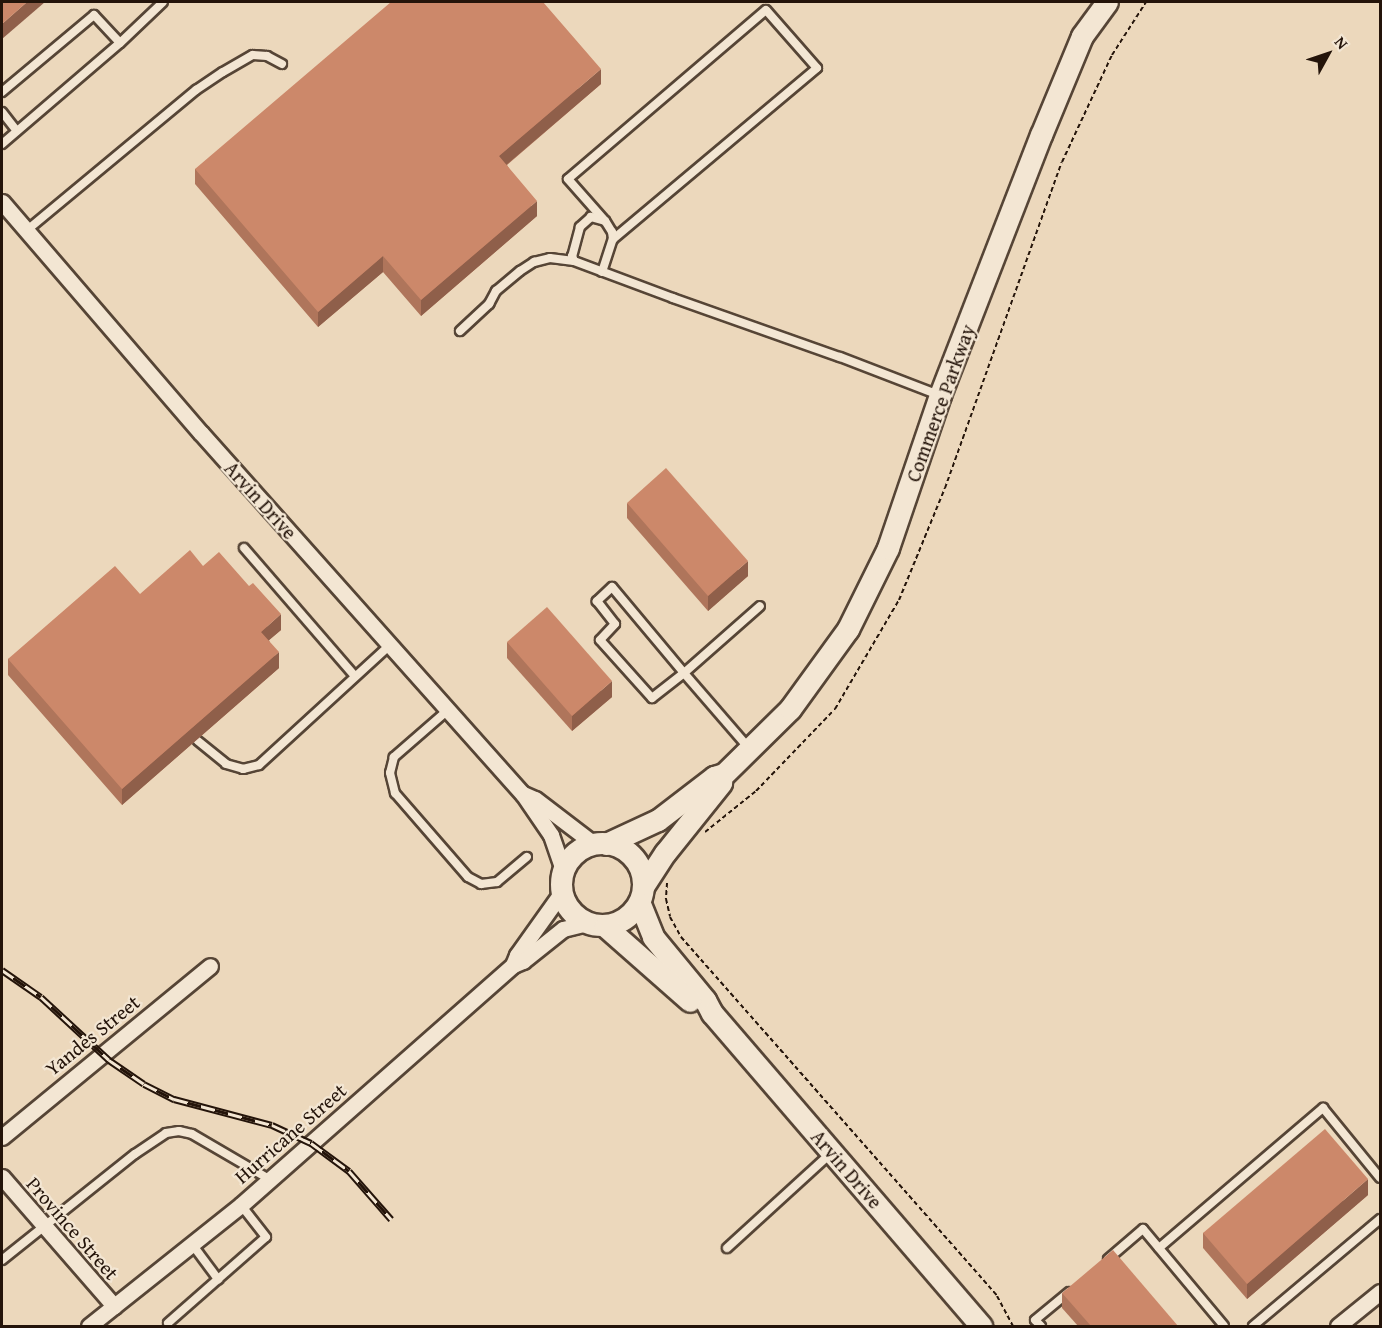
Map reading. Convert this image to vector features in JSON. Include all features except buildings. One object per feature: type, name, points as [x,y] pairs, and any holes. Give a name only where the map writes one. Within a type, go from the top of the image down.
[{"type":"street","name":"Commerce Parkway","points":[[600,844],[658,820],[714,777],[724,774],[790,710],[848,629],[888,548],[940,395],[1078,47],[1107,2]]},
{"type":"street","name":"Arvin Drive","points":[[2,202],[523,795],[551,835],[563,870],[562,892],[571,911],[596,925],[697,1007],[712,1013]]},
{"type":"street","name":"Commerce Parkway","points":[[642,894],[665,853],[721,785],[724,774]]},
{"type":"street","name":"Arvin Drive","points":[[523,795],[535,799],[600,844],[622,849],[630,855],[636,863],[653,937],[705,1000],[712,1013],[977,1325]]},
{"type":"street","points":[[563,870],[575,853],[600,844]]},
{"type":"street","points":[[665,853],[656,888],[655,905],[664,937],[681,972]]},
{"type":"street","name":"Hurricane Street","points":[[513,965],[517,955],[562,892]]},
{"type":"street","points":[[596,925],[624,918],[642,894]]},
{"type":"street","name":"Hurricane Street","points":[[89,1326],[241,1205],[513,965],[523,961],[563,929],[596,925]]},
{"type":"street","name":"Yandes Street","points":[[2,1137],[210,966]]},
{"type":"street","name":"Province Street","points":[[2,1177],[114,1306]]},
{"type":"street","points":[[1338,1326],[1380,1292]]},
{"type":"lane","points":[[2,144],[120,43],[164,2]]},
{"type":"lane","points":[[602,272],[613,239],[611,226],[568,179],[766,10],[817,68],[613,239]]},
{"type":"lane","points":[[2,92],[94,15],[120,43]]},
{"type":"lane","points":[[27,231],[196,90],[223,72],[253,55],[267,56],[282,64]]},
{"type":"lane","points":[[2,112],[17,131]]},
{"type":"lane","points":[[574,261],[572,256],[580,226],[591,217],[605,221]]},
{"type":"lane","points":[[460,331],[489,304],[496,291],[520,270],[534,262],[550,258],[574,261],[940,395]]},
{"type":"lane","points":[[244,548],[355,676]]},
{"type":"lane","points":[[751,750],[684,673],[612,587],[597,601],[615,624],[600,640],[652,698],[684,673],[760,606]]},
{"type":"lane","points":[[198,741],[225,764],[243,769],[259,765],[390,645]]},
{"type":"lane","points":[[448,710],[394,758],[390,773],[395,792],[468,877],[481,884],[497,882],[527,857]]},
{"type":"lane","points":[[1159,1248],[1323,1108],[1380,1178]]},
{"type":"lane","points":[[2,1260],[43,1225],[166,1132],[179,1131],[192,1134],[269,1179]]},
{"type":"lane","points":[[727,1248],[832,1152]]},
{"type":"lane","points":[[168,1323],[266,1238],[241,1205]]},
{"type":"lane","points":[[1253,1326],[1380,1219]]},
{"type":"lane","points":[[1098,1267],[1143,1229],[1224,1326]]},
{"type":"lane","points":[[191,1243],[218,1279]]},
{"type":"lane","points":[[1041,1326],[1035,1320],[1080,1282]]},
{"type":"path","points":[[702,835],[756,791],[835,709],[899,600],[945,488],[1062,162],[1112,55],[1146,2]]},
{"type":"path","points":[[667,880],[666,899],[670,917],[681,937],[997,1296],[1013,1326]]},
{"type":"railway","points":[[2,970],[41,997],[109,1060],[144,1084],[174,1099],[272,1125],[311,1143],[349,1171],[391,1219]]}]
